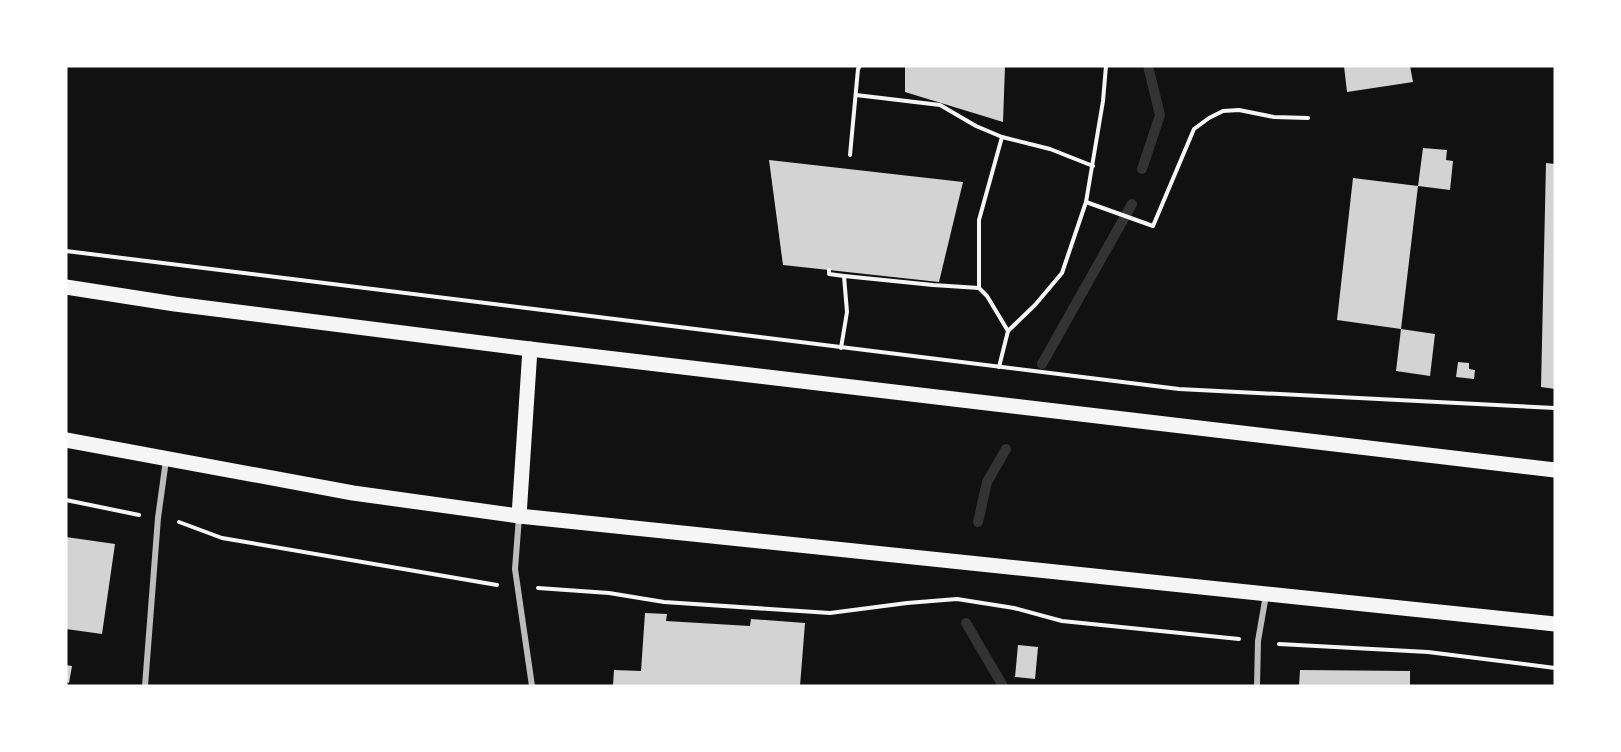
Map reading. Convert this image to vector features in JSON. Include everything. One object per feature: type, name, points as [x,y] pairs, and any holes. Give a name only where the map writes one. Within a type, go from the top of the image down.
[{"type":"main road","points":[[66,287],[175,304],[530,349],[1555,470]]},
{"type":"main road","points":[[519,516],[530,349]]},
{"type":"main road","points":[[66,440],[353,493],[519,516],[1555,624]]},
{"type":"street","points":[[145,686],[158,518],[167,459]]},
{"type":"street","points":[[519,516],[515,569],[532,686]]},
{"type":"street","points":[[1257,686],[1258,640],[1266,594]]},
{"type":"path","points":[[850,155],[860,66]]},
{"type":"path","points":[[999,367],[1008,331],[1062,273],[1086,202],[1103,101],[1106,66]]},
{"type":"path","points":[[856,95],[940,105],[976,126],[1002,137],[1050,149],[1093,166]]},
{"type":"path","points":[[1086,202],[1153,226],[1194,129],[1209,118],[1223,111],[1239,110],[1274,117],[1308,118]]},
{"type":"path","points":[[979,288],[979,220],[1002,137]]},
{"type":"path","points":[[66,251],[1179,389],[1555,408]]},
{"type":"path","points":[[828,270],[828,274],[844,276],[979,288],[987,296],[1008,331]]},
{"type":"path","points":[[841,348],[847,312],[844,276]]},
{"type":"path","points":[[66,500],[174,521],[222,538],[490,585]]},
{"type":"path","points":[[545,589],[609,593],[664,603],[830,613],[957,599],[1014,608],[1062,621],[1258,640],[1286,645],[1428,652],[1555,668]]},
{"type":"building","points":[[905,66],[1005,66],[1003,122],[905,92]]},
{"type":"building","points":[[1344,66],[1410,66],[1413,82],[1347,92]]},
{"type":"building","points":[[1423,148],[1447,150],[1446,160],[1453,161],[1450,190],[1418,186]]},
{"type":"building","points":[[769,160],[963,182],[939,282],[783,265]]},
{"type":"building","points":[[1546,163],[1555,164],[1555,389],[1541,387]]},
{"type":"building","points":[[1353,178],[1418,186],[1401,329],[1337,320]]},
{"type":"building","points":[[1401,329],[1435,334],[1430,376],[1396,371]]},
{"type":"building","points":[[1458,362],[1469,363],[1469,369],[1475,370],[1474,379],[1456,377]]},
{"type":"building","points":[[66,537],[115,544],[102,634],[66,629]]},
{"type":"building","points":[[645,613],[667,614],[666,621],[750,626],[751,619],[805,623],[800,686],[613,686],[614,670],[641,671]]},
{"type":"building","points":[[1018,645],[1038,647],[1035,679],[1015,677]]},
{"type":"building","points":[[66,665],[72,666],[69,683],[66,682]]},
{"type":"building","points":[[1300,670],[1410,671],[1410,686],[1299,686]]},
{"type":"waterway","points":[[1142,169],[1160,115],[1148,66]]},
{"type":"waterway","points":[[1042,364],[1132,204]]},
{"type":"waterway","points":[[978,522],[987,482],[1006,449]]},
{"type":"waterway","points":[[966,623],[1003,686]]}]
